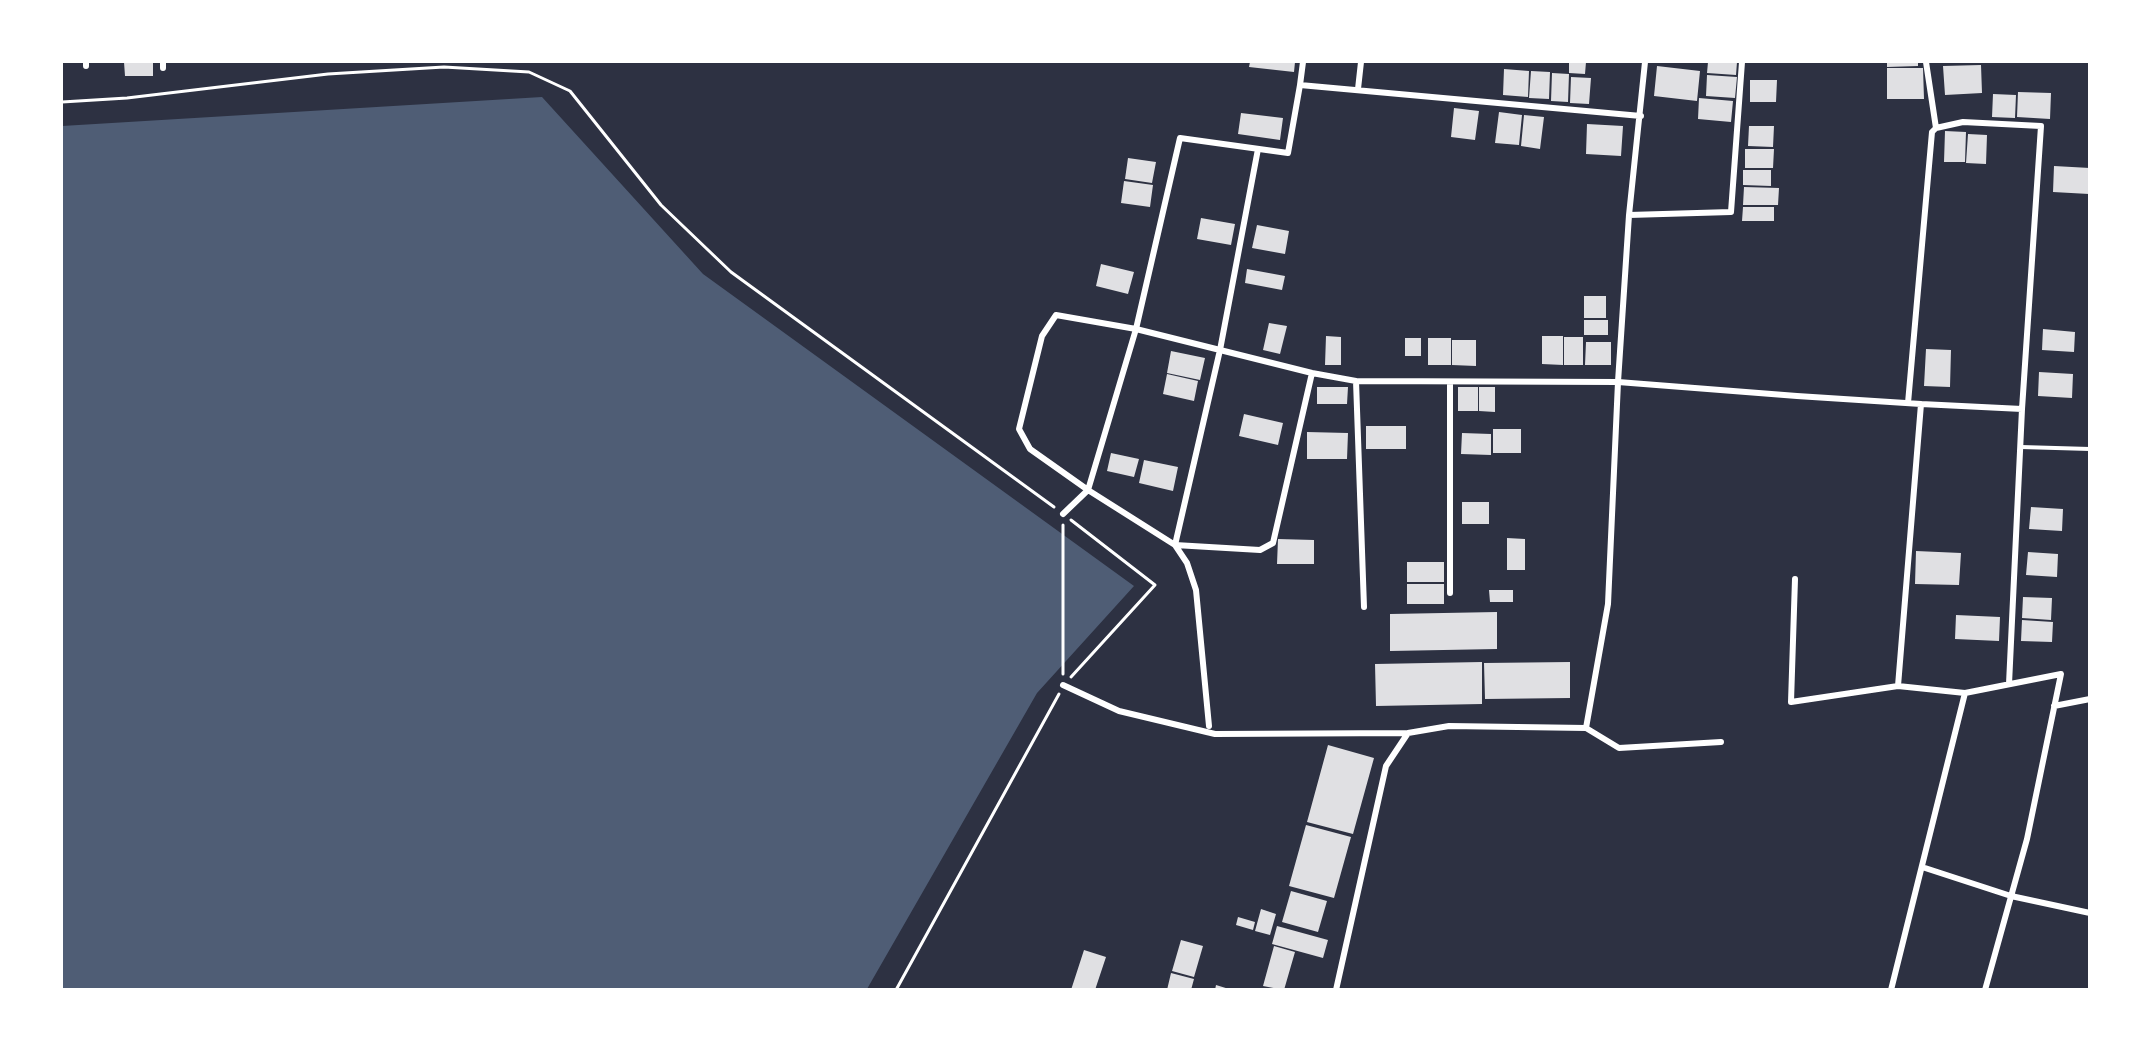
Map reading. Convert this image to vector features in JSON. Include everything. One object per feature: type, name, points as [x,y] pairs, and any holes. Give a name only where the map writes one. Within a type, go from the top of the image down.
[{"type":"street","points":[[1063,514],[1088,490],[1136,328],[1180,138],[1288,153],[1304,62]]},
{"type":"street","points":[[1358,89],[1361,62]]},
{"type":"street","points":[[1586,728],[1608,604],[1618,382],[1629,214],[1645,62]]},
{"type":"street","points":[[1629,214],[1731,212],[1742,62]]},
{"type":"street","points":[[1926,62],[1936,128]]},
{"type":"street","points":[[1299,85],[1641,116]]},
{"type":"street","points":[[1908,403],[1932,132],[1936,128],[1963,122],[2041,126],[2022,409],[2009,684]]},
{"type":"street","points":[[1175,545],[1220,350],[1258,149]]},
{"type":"street","points":[[1209,726],[1196,590],[1187,563],[1175,545],[1088,490],[1030,448],[1019,429],[1042,336],[1056,315],[1136,328],[1312,373],[1356,381],[1618,382],[2022,409]]},
{"type":"street","points":[[1175,545],[1260,550],[1272,543],[1312,373]]},
{"type":"street","points":[[1356,381],[1364,607]]},
{"type":"street","points":[[1450,382],[1450,593]]},
{"type":"street","points":[[1898,686],[1921,404]]},
{"type":"street","points":[[1795,579],[1791,702],[1898,686],[1965,693],[2061,674],[2027,839],[1985,990]]},
{"type":"street","points":[[1064,685],[1119,711],[1215,734],[1408,733],[1449,726],[1586,728],[1619,748],[1721,742]]},
{"type":"street","points":[[1891,990],[1965,693]]},
{"type":"street","points":[[2054,706],[2090,699]]},
{"type":"street","points":[[1336,990],[1386,766],[1408,733]]},
{"type":"street","points":[[1922,867],[2011,896],[2090,913]]},
{"type":"lane","points":[[2020,447],[2090,449]]},
{"type":"path","points":[[62,102],[127,98],[328,74],[444,67],[529,72],[570,91],[661,205],[731,272],[1063,514],[1155,585],[1064,685],[896,990]]},
{"type":"path","points":[[1063,514],[1064,685]]},
{"type":"water","points":[[542,97],[703,274],[1134,586],[1037,693],[867,989],[62,990],[62,126]]},
{"type":"building","points":[[124,62],[153,62],[153,76],[125,76]]},
{"type":"building","points":[[1250,62],[1295,62],[1294,72],[1249,67]]},
{"type":"building","points":[[1569,62],[1586,62],[1585,74],[1569,73]]},
{"type":"building","points":[[1708,62],[1737,62],[1736,75],[1707,73]]},
{"type":"building","points":[[1887,62],[1918,62],[1918,66],[1887,67]]},
{"type":"building","points":[[1981,65],[1982,93],[1945,95],[1943,66]]},
{"type":"building","points":[[1657,66],[1700,71],[1697,101],[1654,96]]},
{"type":"building","points":[[1887,68],[1923,68],[1924,99],[1887,99]]},
{"type":"building","points":[[1504,69],[1529,71],[1528,97],[1503,95]]},
{"type":"building","points":[[1531,71],[1550,72],[1549,99],[1529,98]]},
{"type":"building","points":[[1552,73],[1569,74],[1568,102],[1551,101]]},
{"type":"building","points":[[1707,75],[1737,77],[1735,98],[1706,96]]},
{"type":"building","points":[[1571,77],[1591,78],[1589,104],[1570,103]]},
{"type":"building","points":[[1750,80],[1777,80],[1776,102],[1750,102]]},
{"type":"building","points":[[2018,92],[2051,93],[2050,119],[2017,117]]},
{"type":"building","points":[[1993,94],[2016,95],[2015,118],[1992,117]]},
{"type":"building","points":[[1699,98],[1733,101],[1731,122],[1698,119]]},
{"type":"building","points":[[1454,108],[1479,111],[1475,140],[1451,137]]},
{"type":"building","points":[[1499,112],[1522,115],[1519,145],[1495,143]]},
{"type":"building","points":[[1241,113],[1283,118],[1280,140],[1238,134]]},
{"type":"building","points":[[1524,115],[1544,117],[1540,149],[1521,146]]},
{"type":"building","points":[[1587,124],[1623,126],[1621,156],[1586,154]]},
{"type":"building","points":[[1749,126],[1774,126],[1773,147],[1748,146]]},
{"type":"building","points":[[1945,131],[1966,132],[1965,162],[1944,162]]},
{"type":"building","points":[[1968,134],[1987,135],[1986,164],[1966,163]]},
{"type":"building","points":[[1745,149],[1774,149],[1773,168],[1745,168]]},
{"type":"building","points":[[1128,158],[1156,162],[1152,183],[1125,179]]},
{"type":"building","points":[[2054,166],[2090,168],[2089,194],[2053,192]]},
{"type":"building","points":[[1743,170],[1771,170],[1771,186],[1743,185]]},
{"type":"building","points":[[1124,181],[1153,185],[1150,207],[1121,203]]},
{"type":"building","points":[[1744,187],[1779,188],[1778,205],[1743,205]]},
{"type":"building","points":[[1743,207],[1774,207],[1774,221],[1742,221]]},
{"type":"building","points":[[1201,218],[1235,224],[1231,245],[1197,239]]},
{"type":"building","points":[[1257,225],[1289,231],[1285,254],[1252,248]]},
{"type":"building","points":[[1101,264],[1134,272],[1128,294],[1096,286]]},
{"type":"building","points":[[1247,269],[1285,276],[1282,290],[1245,283]]},
{"type":"building","points":[[1584,296],[1606,296],[1606,318],[1584,318]]},
{"type":"building","points":[[1584,320],[1608,320],[1608,335],[1584,335]]},
{"type":"building","points":[[1269,323],[1287,326],[1280,354],[1263,350]]},
{"type":"building","points":[[2043,329],[2075,332],[2074,352],[2042,350]]},
{"type":"building","points":[[1326,336],[1341,337],[1341,365],[1325,365]]},
{"type":"building","points":[[1542,336],[1563,336],[1563,365],[1542,364]]},
{"type":"building","points":[[1564,337],[1583,337],[1583,365],[1564,365]]},
{"type":"building","points":[[1405,338],[1421,338],[1421,356],[1405,356]]},
{"type":"building","points":[[1428,338],[1451,338],[1451,365],[1428,365]]},
{"type":"building","points":[[1452,340],[1476,340],[1476,366],[1452,365]]},
{"type":"building","points":[[1586,342],[1611,342],[1611,365],[1585,365]]},
{"type":"building","points":[[1926,349],[1951,350],[1950,387],[1924,386]]},
{"type":"building","points":[[1171,351],[1205,358],[1200,380],[1167,373]]},
{"type":"building","points":[[2039,372],[2073,374],[2072,398],[2038,396]]},
{"type":"building","points":[[1167,374],[1198,381],[1194,401],[1163,394]]},
{"type":"building","points":[[1317,387],[1348,387],[1347,404],[1317,404]]},
{"type":"building","points":[[1458,387],[1478,387],[1478,411],[1458,411]]},
{"type":"building","points":[[1479,387],[1495,387],[1495,412],[1479,411]]},
{"type":"building","points":[[1244,414],[1283,423],[1278,445],[1239,436]]},
{"type":"building","points":[[1366,426],[1406,426],[1406,449],[1366,449]]},
{"type":"building","points":[[1493,429],[1521,429],[1521,453],[1493,453]]},
{"type":"building","points":[[1307,432],[1348,433],[1347,459],[1307,459]]},
{"type":"building","points":[[1462,433],[1491,434],[1491,455],[1461,454]]},
{"type":"building","points":[[1111,453],[1139,459],[1134,477],[1107,471]]},
{"type":"building","points":[[1144,460],[1178,467],[1173,491],[1139,483]]},
{"type":"building","points":[[1462,502],[1489,502],[1489,524],[1462,524]]},
{"type":"building","points":[[2031,507],[2063,509],[2062,531],[2029,529]]},
{"type":"building","points":[[1507,538],[1525,539],[1525,570],[1507,570]]},
{"type":"building","points":[[1278,539],[1314,540],[1314,564],[1277,564]]},
{"type":"building","points":[[1916,551],[1961,553],[1959,585],[1915,584]]},
{"type":"building","points":[[2028,552],[2058,554],[2057,577],[2026,575]]},
{"type":"building","points":[[1407,562],[1444,562],[1444,582],[1407,582]]},
{"type":"building","points":[[1407,584],[1444,584],[1444,604],[1407,604]]},
{"type":"building","points":[[1489,590],[1513,590],[1513,602],[1490,602]]},
{"type":"building","points":[[2023,597],[2052,598],[2051,620],[2022,618]]},
{"type":"building","points":[[1497,612],[1497,649],[1390,651],[1390,614]]},
{"type":"building","points":[[1956,615],[2000,617],[1999,641],[1955,639]]},
{"type":"building","points":[[2022,620],[2053,622],[2052,642],[2021,641]]},
{"type":"building","points":[[1482,662],[1482,704],[1376,706],[1375,664]]},
{"type":"building","points":[[1570,662],[1570,698],[1485,699],[1484,663]]},
{"type":"building","points":[[1328,745],[1374,758],[1353,834],[1307,822]]},
{"type":"building","points":[[1306,825],[1351,837],[1334,898],[1289,886]]},
{"type":"building","points":[[1291,891],[1327,901],[1318,932],[1282,922]]},
{"type":"building","points":[[1261,909],[1276,914],[1270,935],[1255,931]]},
{"type":"building","points":[[1238,917],[1255,922],[1253,930],[1236,925]]},
{"type":"building","points":[[1277,926],[1328,940],[1323,958],[1272,944]]},
{"type":"building","points":[[1181,940],[1203,946],[1194,977],[1172,971]]},
{"type":"building","points":[[1274,946],[1295,952],[1284,990],[1263,986]]},
{"type":"building","points":[[1084,950],[1106,957],[1095,990],[1071,990]]},
{"type":"building","points":[[1171,973],[1194,979],[1191,990],[1167,990]]},
{"type":"building","points":[[1216,985],[1229,989],[1229,990],[1215,990]]}]
